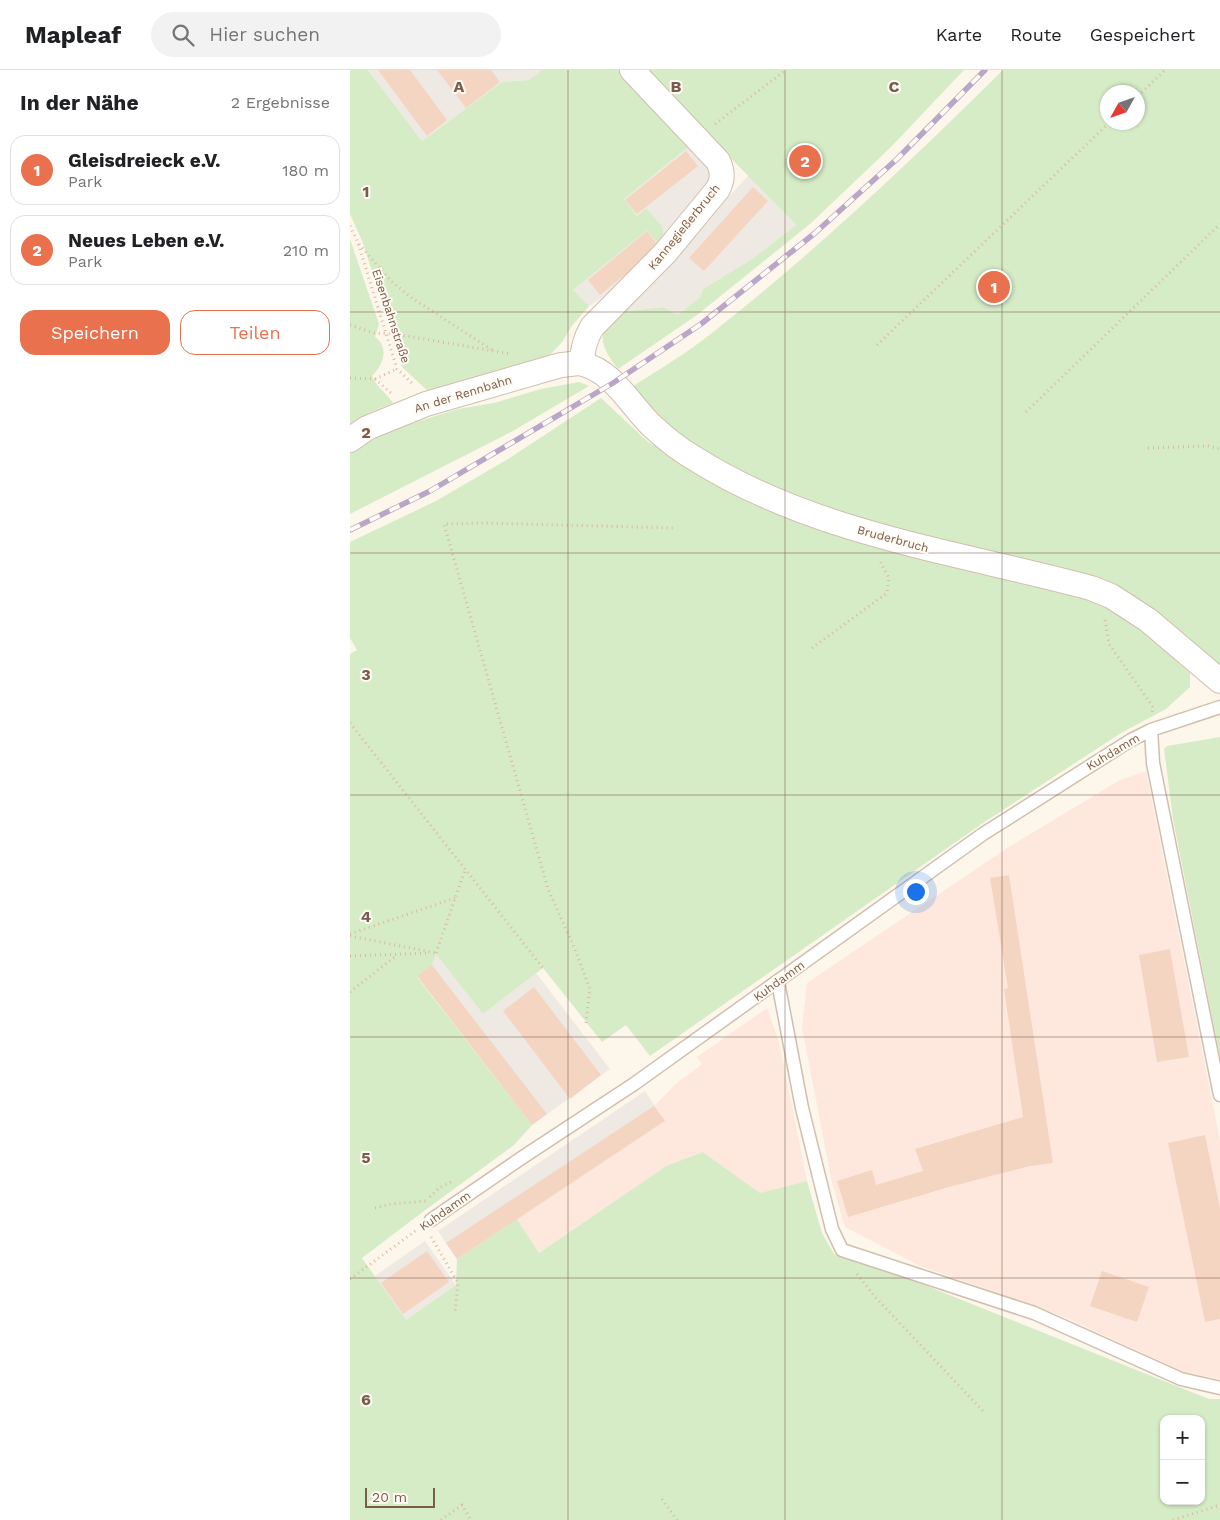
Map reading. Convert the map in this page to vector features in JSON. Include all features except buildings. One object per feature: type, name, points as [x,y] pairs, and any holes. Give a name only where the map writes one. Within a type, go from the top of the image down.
[{"type":"street","name":"Kannegießerbruch","points":[[582,363],[582,350],[592,327],[666,252],[718,189],[722,180],[722,170],[718,161],[632,70]]},
{"type":"street","name":"An der Rennbahn","points":[[350,440],[367,428],[426,404],[561,365],[582,363]]},
{"type":"street","name":"Bruderbruch","points":[[582,363],[600,370],[653,427],[694,458],[752,489],[836,524],[1091,588],[1111,596],[1148,620],[1220,681]]},
{"type":"lane","name":"Kuhdamm","points":[[427,1223],[634,1084],[983,834],[1131,740],[1151,730],[1220,707]]},
{"type":"lane","points":[[1151,730],[1153,763],[1220,1095]]},
{"type":"lane","points":[[778,982],[802,1108],[832,1229],[842,1250],[1034,1313],[1181,1379],[1220,1388]]},
{"type":"path","points":[[698,138],[786,70]]},
{"type":"path","points":[[1145,89],[1165,70]]},
{"type":"path","points":[[877,345],[1102,130]]},
{"type":"path","points":[[1026,412],[1220,224]]},
{"type":"path","name":"Eisenbahnstraße","points":[[350,226],[358,243],[397,370],[422,392],[426,404]]},
{"type":"path","points":[[358,243],[390,280],[410,296],[495,351]]},
{"type":"path","points":[[350,324],[374,333],[395,334],[513,354]]},
{"type":"path","points":[[350,378],[376,380],[397,370]]},
{"type":"path","points":[[1148,448],[1208,446],[1220,449]]},
{"type":"path","points":[[586,1023],[590,989],[548,889],[444,524],[676,528]]},
{"type":"path","points":[[812,648],[887,593],[889,578],[865,532]]},
{"type":"path","points":[[1091,588],[1104,616],[1109,644],[1153,706],[1151,730]]},
{"type":"path","points":[[350,723],[543,968]]},
{"type":"path","points":[[436,953],[465,870]]},
{"type":"path","points":[[350,935],[455,898]]},
{"type":"path","points":[[350,935],[436,953]]},
{"type":"path","points":[[350,956],[436,953]]},
{"type":"path","points":[[350,992],[398,955]]},
{"type":"path","points":[[375,1208],[391,1204],[426,1201]]},
{"type":"path","points":[[427,1223],[458,1283],[454,1312]]},
{"type":"path","name":"Kuhdamm","points":[[350,1279],[427,1223]]},
{"type":"path","points":[[876,1298],[984,1412]]},
{"type":"path","points":[[662,1499],[676,1520]]},
{"type":"path","points":[[441,1520],[462,1505],[471,1520]]},
{"type":"path","points":[[1173,1520],[1220,1505]]},
{"type":"shaded area","points":[[368,70],[542,70],[529,80],[502,82],[422,141]]},
{"type":"shaded area","points":[[692,144],[709,167],[710,178],[667,241],[646,208],[637,216],[624,199]]},
{"type":"shaded area","points":[[749,175],[796,225],[752,259],[703,289],[700,297],[679,314],[675,314],[664,307],[630,311],[625,307]]},
{"type":"shaded area","points":[[647,229],[661,247],[602,298],[589,306],[572,290]]},
{"type":"shaded area","points":[[1146,771],[1220,1140],[1220,1379],[1184,1372],[1062,1316],[918,1265],[845,1227],[832,1183],[802,1028],[807,983],[1007,848],[1120,780]]},
{"type":"shaded area","points":[[436,953],[483,1014],[536,973],[610,1069],[532,1125],[417,976],[432,965]]},
{"type":"shaded area","points":[[767,1008],[779,1042],[807,1181],[760,1193],[703,1152],[666,1166],[539,1253],[517,1219],[664,1122],[654,1106],[677,1083],[702,1064],[697,1057]]},
{"type":"shaded area","points":[[645,1091],[665,1121],[457,1259],[438,1231]]},
{"type":"shaded area","points":[[425,1241],[456,1285],[406,1321],[375,1276]]},
{"type":"green space","points":[[350,70],[368,70],[422,141],[502,82],[529,80],[542,70],[620,70],[692,144],[624,199],[637,216],[646,208],[662,226],[664,238],[659,245],[647,230],[573,290],[589,306],[571,327],[563,341],[548,357],[430,393],[402,367],[363,243],[350,214]]},
{"type":"green space","points":[[644,70],[964,70],[891,147],[810,224],[697,315],[618,369],[606,351],[603,336],[604,331],[625,307],[630,311],[664,307],[675,314],[679,314],[700,297],[703,289],[752,259],[796,225]]},
{"type":"green space","points":[[1003,70],[1220,70],[1220,669],[1154,612],[867,522],[755,481],[699,451],[658,421],[630,388],[693,348],[712,333],[788,271],[897,172]]},
{"type":"green space","points":[[350,239],[379,324],[375,337],[380,341],[384,351],[382,362],[372,376],[393,403],[371,412],[350,424]]},
{"type":"green space","points":[[579,382],[589,386],[513,431],[350,514],[350,452],[393,429],[458,409],[494,403],[541,389]]},
{"type":"green space","points":[[601,398],[647,441],[687,466],[1110,606],[1140,628],[1190,673],[1190,687],[1166,709],[1121,733],[983,823],[650,1056],[626,1025],[602,1042],[543,968],[483,1014],[436,954],[432,965],[417,977],[532,1125],[514,1145],[362,1258],[406,1320],[456,1285],[457,1259],[517,1219],[539,1253],[666,1166],[703,1152],[760,1193],[807,1181],[822,1233],[834,1254],[902,1276],[1209,1399],[1220,1399],[1220,1520],[350,1520],[350,654],[357,650],[350,638],[350,542],[436,501],[508,459]]},
{"type":"green space","points":[[1220,737],[1220,1057],[1173,819],[1164,749],[1167,746]]},
{"type":"railway","points":[[350,530],[430,491],[613,383],[701,324],[815,233],[897,159],[985,70]]},
{"type":"place","name":"Neues Leben e.V.","points":[[805,161]]},
{"type":"place","name":"Gleisdreieck e.V.","points":[[994,287]]}]
